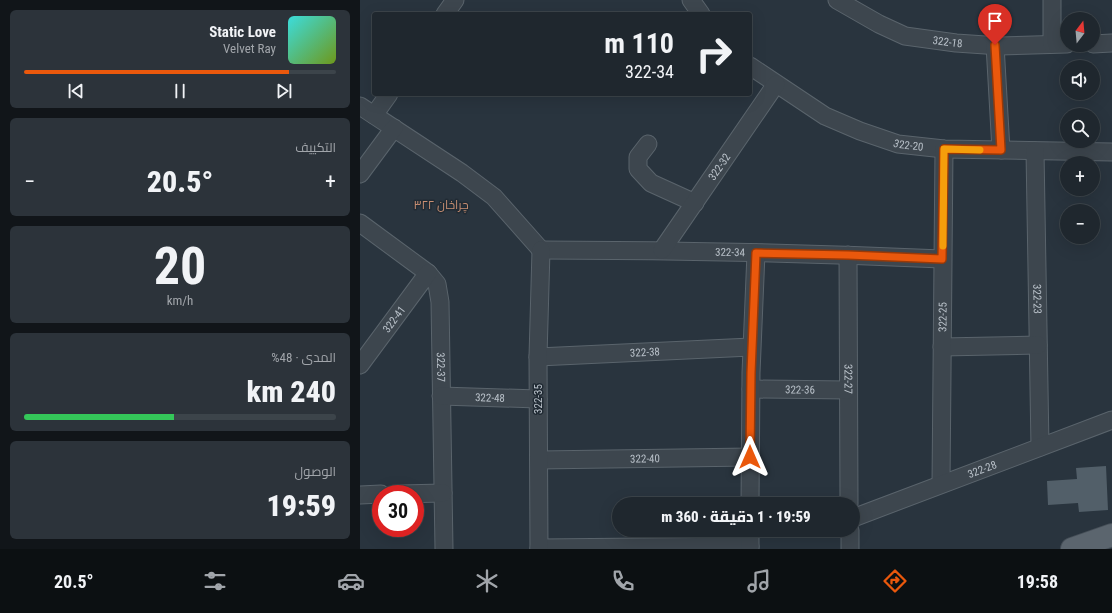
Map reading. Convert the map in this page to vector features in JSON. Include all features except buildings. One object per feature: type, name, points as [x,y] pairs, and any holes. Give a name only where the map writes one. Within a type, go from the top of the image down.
[{"type":"main road","points":[[1072,549],[1112,535]]},
{"type":"street","points":[[446,12],[455,0]]},
{"type":"street","points":[[691,0],[700,12]]},
{"type":"street","name":"322-18","points":[[837,0],[879,24],[905,36],[956,43],[995,45],[1059,44]]},
{"type":"street","points":[[1052,0],[1059,44]]},
{"type":"street","points":[[1100,44],[1112,43]]},
{"type":"street","points":[[995,45],[1001,150]]},
{"type":"street","name":"322-20","points":[[752,67],[825,116],[860,131],[898,144],[944,149],[1112,152]]},
{"type":"street","name":"322-32","points":[[662,250],[776,84]]},
{"type":"street","points":[[374,115],[388,96]]},
{"type":"street","points":[[360,106],[462,173],[494,197],[541,250]]},
{"type":"street","points":[[360,174],[394,128]]},
{"type":"street","points":[[648,144],[638,157],[638,169],[651,183],[695,203]]},
{"type":"street","name":"322-25","points":[[941,484],[944,149]]},
{"type":"street","name":"322-23","points":[[1036,150],[1040,447]]},
{"type":"street","name":"322-37","points":[[360,223],[428,273],[437,284],[440,302],[444,549]]},
{"type":"street","name":"322-34","points":[[541,250],[662,250],[942,259]]},
{"type":"street","name":"322-35","points":[[539,549],[538,357],[541,250]]},
{"type":"street","points":[[750,497],[751,347],[756,253]]},
{"type":"street","name":"322-27","points":[[848,255],[849,497]]},
{"type":"street","name":"322-41","points":[[363,356],[428,273]]},
{"type":"street","points":[[942,347],[1038,345]]},
{"type":"street","name":"322-38","points":[[538,357],[751,347]]},
{"type":"street","name":"322-36","points":[[751,389],[848,390]]},
{"type":"street","name":"322-48","points":[[441,396],[538,399]]},
{"type":"street","name":"322-28","points":[[860,515],[1112,420]]},
{"type":"street","name":"322-40","points":[[539,460],[750,457]]},
{"type":"street","points":[[360,494],[372,494]]},
{"type":"street","points":[[424,494],[443,494]]},
{"type":"street","points":[[850,537],[850,549]]},
{"type":"street","points":[[539,549],[750,542]]},
{"type":"slow traffic","points":[[943,246],[944,149],[980,150]]},
{"type":"district","name":"چراخان ٣٢٢","points":[[441,205]]},
{"type":"route","points":[[750,457],[751,347],[756,253],[942,259],[944,149],[1001,150],[995,45]]}]
